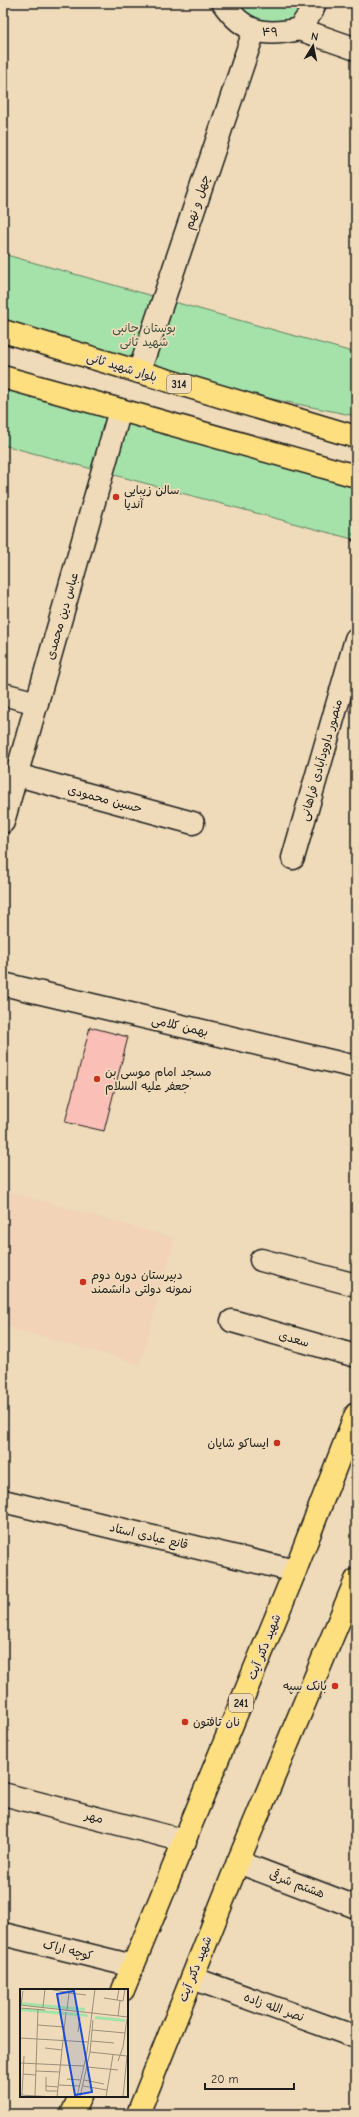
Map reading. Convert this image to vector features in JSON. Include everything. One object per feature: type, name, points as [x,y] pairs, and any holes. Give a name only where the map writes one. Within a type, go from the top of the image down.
[{"type":"main road","name":"بلوار شهید ثانی","points":[[3,331],[356,436]]},
{"type":"main road","points":[[3,377],[356,476]]},
{"type":"main road","name":"شهید دکتر آیت","points":[[123,1989],[295,1571],[356,1414]]},
{"type":"main road","name":"شهید دکتر آیت","points":[[138,2114],[238,1862],[354,1590]]},
{"type":"main road","points":[[72,2114],[80,2097]]},
{"type":"street","name":"۴۹","points":[[223,3],[232,16],[254,31],[278,34],[299,29]]},
{"type":"street","points":[[315,3],[299,29],[356,49]]},
{"type":"street","name":"چهل و نهم","points":[[139,372],[254,31]]},
{"type":"street","name":"عباس دین محمدی","points":[[3,822],[120,410]]},
{"type":"street","name":"منصور داوودآبادی فراهانی","points":[[293,858],[356,640]]},
{"type":"street","points":[[3,694],[37,703]]},
{"type":"street","name":"حسین محمودی","points":[[16,774],[193,823]]},
{"type":"street","name":"بهمن کلامی","points":[[3,984],[356,1067]]},
{"type":"street","points":[[261,1260],[356,1285]]},
{"type":"street","name":"سعدی","points":[[232,1321],[356,1356]]},
{"type":"street","name":"قانع عبادی استاد","points":[[3,1501],[295,1571]]},
{"type":"street","name":"مهر","points":[[3,1794],[185,1840]]},
{"type":"street","name":"هشتم شرقی","points":[[238,1862],[356,1907]]},
{"type":"street","name":"کوچه اراک","points":[[3,1934],[133,1966]]},
{"type":"street","name":"نصر الله زاده","points":[[192,1978],[356,2037]]},
{"type":"path","points":[[356,527],[352,542],[356,544]]},
{"type":"shaded area","name":"دبیرستان دوره دوم نمونه دولتی دانشمند","points":[[3,1190],[175,1238],[140,1364],[3,1326]]},
{"type":"green space","points":[[223,3],[315,3],[278,34]]},
{"type":"green space","name":"بوستان جانبی شهید ثانی","points":[[3,254],[356,353],[356,416],[139,372],[3,331]]},
{"type":"green space","points":[[3,377],[356,476],[356,540],[3,445]]},
{"type":"building","name":"مسجد امام موسی بن جعفر علیه السلام","points":[[90,1027],[128,1037],[104,1131],[65,1122]]},
{"type":"place","name":"سالن زیبایی آندیا","points":[[116,497]]},
{"type":"place","name":"مسجد امام موسی بن جعفر علیه السلام","points":[[97,1079]]},
{"type":"place","name":"دبیرستان دوره دوم نمونه دولتی دانشمند","points":[[83,1282]]},
{"type":"place","name":"ایساکو شایان","points":[[277,1443]]},
{"type":"place","name":"بانک سپه","points":[[335,1686]]},
{"type":"place","name":"نان تافتون","points":[[185,1722]]}]
